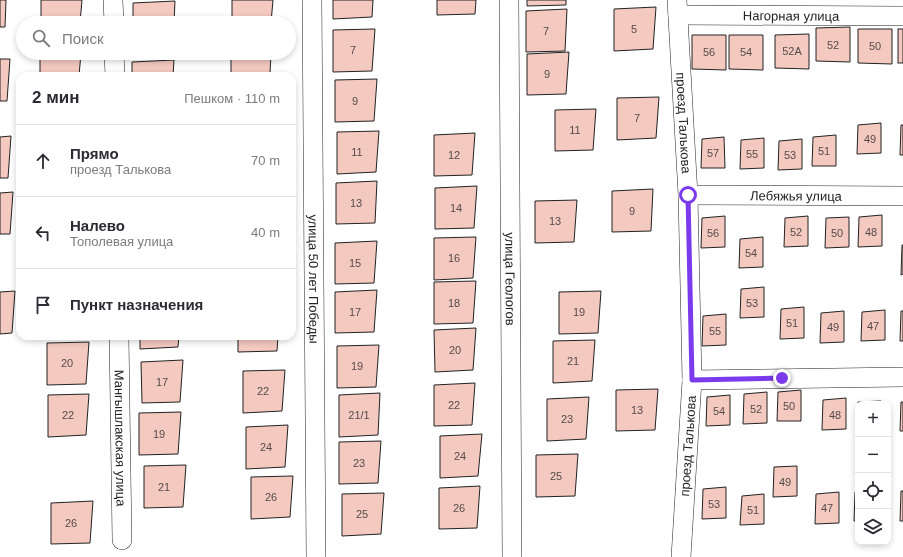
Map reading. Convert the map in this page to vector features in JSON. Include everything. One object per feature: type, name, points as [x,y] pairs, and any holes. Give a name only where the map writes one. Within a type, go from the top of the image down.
[{"type":"street","points":[[113,0],[114,16]]},
{"type":"street","name":"улица 50 лет Победы","points":[[312,0],[316,557]]},
{"type":"street","name":"улица Геологов","points":[[509,0],[512,557]]},
{"type":"street","name":"Нагорная улица","points":[[678,7],[903,16]]},
{"type":"street","name":"проезд Талькова","points":[[678,7],[688,195],[692,380],[681,557]]},
{"type":"street","points":[[114,60],[115,72]]},
{"type":"street","name":"Лебяжья улица","points":[[688,195],[903,196]]},
{"type":"street","name":"Мангышлакская улица","points":[[119,340],[122,540]]},
{"type":"street","points":[[692,380],[903,377]]},
{"type":"building","points":[[0,0],[6,0],[5,27],[0,27]]},
{"type":"building","points":[[41,0],[82,0],[81,16],[41,16]]},
{"type":"building","points":[[232,0],[273,0],[272,16],[232,16]]},
{"type":"building","points":[[333,0],[373,0],[372,17],[333,19]]},
{"type":"building","points":[[437,0],[476,0],[475,14],[437,15]]},
{"type":"building","points":[[527,0],[566,0],[566,5],[527,6]]},
{"type":"building","points":[[175,1],[174,16],[133,16],[133,3]]},
{"type":"building","points":[[656,7],[653,49],[614,51],[614,9]]},
{"type":"building","points":[[567,9],[565,51],[526,52],[526,11]]},
{"type":"building","points":[[850,27],[850,62],[816,61],[816,28]]},
{"type":"building","points":[[375,29],[372,71],[333,72],[333,30]]},
{"type":"building","points":[[858,29],[892,29],[892,64],[858,63]]},
{"type":"building","points":[[898,29],[903,29],[903,63],[898,63]]},
{"type":"building","points":[[809,34],[809,69],[775,68],[775,35]]},
{"type":"building","points":[[692,35],[726,35],[726,70],[692,69]]},
{"type":"building","points":[[729,35],[763,35],[763,70],[729,69]]},
{"type":"building","points":[[569,52],[566,94],[527,95],[527,54]]},
{"type":"building","points":[[0,59],[10,59],[7,101],[0,101]]},
{"type":"building","points":[[40,60],[80,60],[79,72],[40,72]]},
{"type":"building","points":[[174,60],[173,72],[132,72],[132,62]]},
{"type":"building","points":[[231,60],[271,60],[270,72],[231,72]]},
{"type":"building","points":[[377,79],[374,121],[335,122],[335,80]]},
{"type":"building","points":[[659,97],[656,138],[617,140],[617,98]]},
{"type":"building","points":[[596,109],[593,150],[555,151],[555,110]]},
{"type":"building","points":[[881,123],[881,153],[857,154],[858,125]]},
{"type":"building","points":[[901,125],[903,125],[903,155],[900,155]]},
{"type":"building","points":[[379,131],[376,172],[337,174],[337,132]]},
{"type":"building","points":[[475,133],[472,175],[434,176],[434,135]]},
{"type":"building","points":[[836,135],[836,166],[812,166],[813,137]]},
{"type":"building","points":[[11,136],[8,178],[0,178],[0,137]]},
{"type":"building","points":[[724,137],[725,168],[701,168],[702,139]]},
{"type":"building","points":[[764,138],[764,168],[740,169],[741,140]]},
{"type":"building","points":[[802,139],[802,169],[778,170],[779,141]]},
{"type":"building","points":[[377,181],[375,223],[336,224],[336,183]]},
{"type":"building","points":[[477,186],[474,228],[435,229],[435,188]]},
{"type":"building","points":[[653,189],[651,231],[612,232],[612,191]]},
{"type":"building","points":[[13,192],[10,234],[0,234],[0,193]]},
{"type":"building","points":[[577,200],[574,242],[535,243],[535,201]]},
{"type":"building","points":[[882,215],[882,246],[858,247],[859,217]]},
{"type":"building","points":[[725,216],[725,247],[701,248],[702,218]]},
{"type":"building","points":[[808,216],[808,246],[784,247],[785,218]]},
{"type":"building","points":[[849,217],[849,247],[825,248],[826,218]]},
{"type":"building","points":[[476,237],[473,278],[434,280],[434,238]]},
{"type":"building","points":[[763,237],[763,267],[739,268],[740,239]]},
{"type":"building","points":[[377,241],[374,283],[335,284],[335,243]]},
{"type":"building","points":[[902,245],[903,274],[901,275]]},
{"type":"building","points":[[476,281],[473,323],[434,324],[434,282]]},
{"type":"building","points":[[764,287],[764,317],[740,318],[741,289]]},
{"type":"building","points":[[377,290],[374,332],[335,333],[335,292]]},
{"type":"building","points":[[15,291],[12,333],[0,334],[0,292]]},
{"type":"building","points":[[601,291],[598,333],[559,334],[559,292]]},
{"type":"building","points":[[804,307],[804,338],[780,339],[781,309]]},
{"type":"building","points":[[885,310],[885,340],[861,341],[862,312]]},
{"type":"building","points":[[844,311],[844,342],[820,343],[821,313]]},
{"type":"building","points":[[901,311],[903,311],[903,341],[900,341]]},
{"type":"building","points":[[726,314],[726,345],[702,346],[703,316]]},
{"type":"building","points":[[476,328],[473,370],[435,372],[434,330]]},
{"type":"building","points":[[140,340],[179,340],[178,347],[140,349]]},
{"type":"building","points":[[238,340],[278,340],[277,351],[238,352]]},
{"type":"building","points":[[595,340],[592,381],[553,383],[553,341]]},
{"type":"building","points":[[89,342],[86,384],[47,385],[47,343]]},
{"type":"building","points":[[379,345],[376,387],[337,388],[337,346]]},
{"type":"building","points":[[183,360],[180,402],[142,403],[141,362]]},
{"type":"building","points":[[285,370],[282,411],[243,413],[243,371]]},
{"type":"building","points":[[475,383],[472,425],[434,426],[434,385]]},
{"type":"building","points":[[658,389],[655,430],[616,431],[616,390]]},
{"type":"building","points":[[801,390],[801,421],[777,421],[778,392]]},
{"type":"building","points":[[767,392],[767,423],[743,424],[744,394]]},
{"type":"building","points":[[380,393],[378,435],[339,437],[339,395]]},
{"type":"building","points":[[89,394],[86,435],[48,437],[48,395]]},
{"type":"building","points":[[730,395],[730,425],[706,426],[707,397]]},
{"type":"building","points":[[589,397],[586,439],[547,441],[547,399]]},
{"type":"building","points":[[846,398],[846,429],[822,430],[823,400]]},
{"type":"building","points":[[901,402],[903,402],[903,431],[900,431]]},
{"type":"building","points":[[181,412],[178,454],[139,455],[139,413]]},
{"type":"building","points":[[288,425],[285,467],[246,469],[246,427]]},
{"type":"building","points":[[482,434],[478,476],[440,478],[440,436]]},
{"type":"building","points":[[381,441],[378,483],[339,484],[339,442]]},
{"type":"building","points":[[578,454],[575,496],[536,497],[536,455]]},
{"type":"building","points":[[186,465],[183,507],[144,508],[144,466]]},
{"type":"building","points":[[797,466],[797,496],[773,497],[774,467]]},
{"type":"building","points":[[293,476],[290,517],[251,519],[251,477]]},
{"type":"building","points":[[480,486],[477,528],[439,529],[439,488]]},
{"type":"building","points":[[726,487],[726,518],[702,519],[703,489]]},
{"type":"building","points":[[901,491],[903,491],[903,521],[900,521]]},
{"type":"building","points":[[839,492],[839,523],[815,524],[816,494]]},
{"type":"building","points":[[855,492],[855,521],[854,521]]},
{"type":"building","points":[[384,493],[381,534],[342,536],[342,494]]},
{"type":"building","points":[[764,494],[764,524],[740,525],[742,496]]},
{"type":"building","points":[[93,501],[90,543],[51,544],[51,503]]},
{"type":"route","points":[[688,195],[692,380],[782,378]]}]
